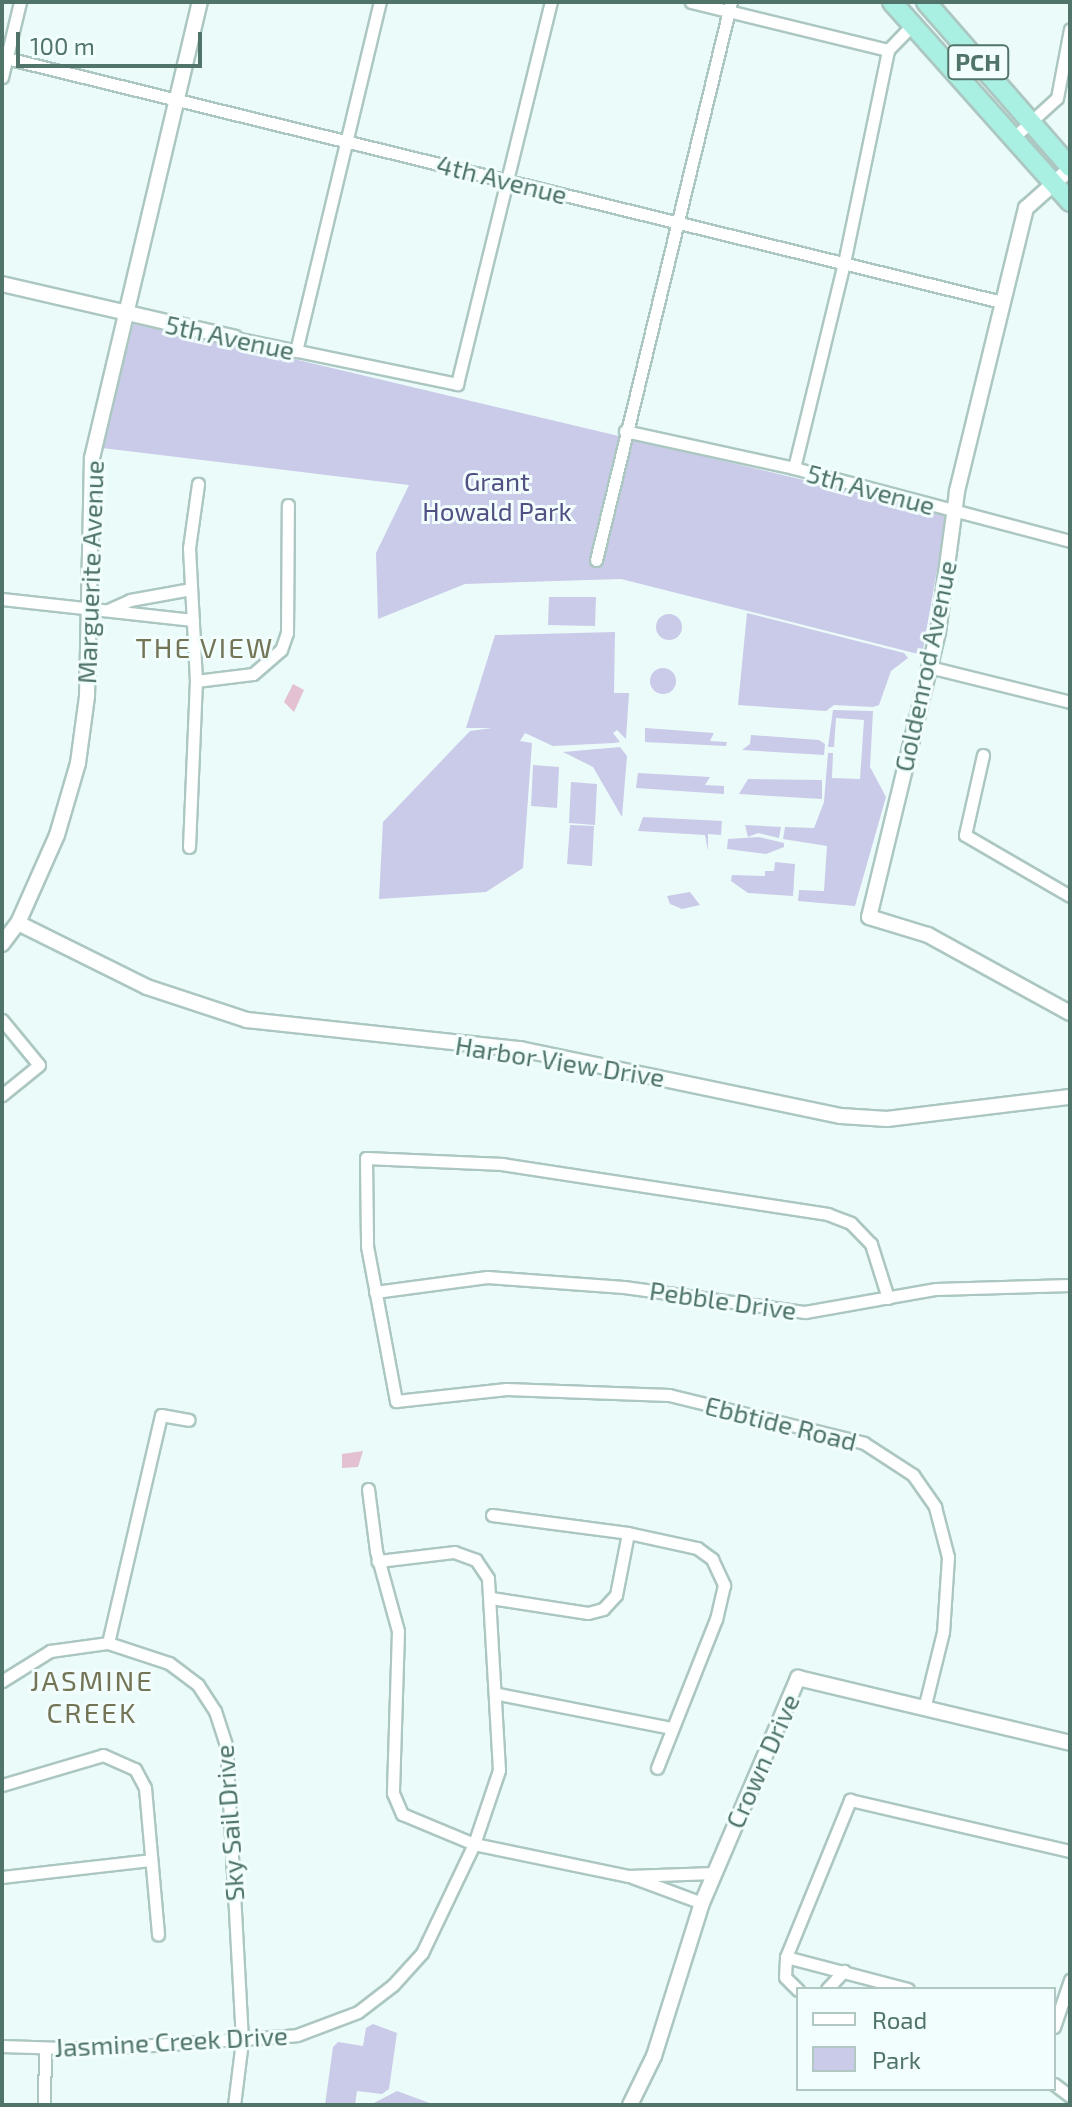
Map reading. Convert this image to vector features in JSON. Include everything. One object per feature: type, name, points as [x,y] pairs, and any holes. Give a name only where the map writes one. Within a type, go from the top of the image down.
[{"type":"highway","name":"PCH","points":[[892,2],[1070,202]]},
{"type":"highway","name":"PCH","points":[[926,2],[1070,168]]},
{"type":"street","points":[[2,77],[4,57],[20,2]]},
{"type":"street","name":"Marguerite Avenue","points":[[2,944],[18,923],[61,824],[78,763],[89,610],[92,458],[200,2]]},
{"type":"street","points":[[296,351],[380,2]]},
{"type":"street","points":[[508,180],[551,2]]},
{"type":"street","points":[[691,2],[731,6],[888,50]]},
{"type":"street","points":[[596,560],[731,6]]},
{"type":"street","points":[[794,468],[844,263],[888,50],[912,25]]},
{"type":"street","points":[[1013,138],[1057,98],[1070,29]]},
{"type":"street","name":"4th Avenue","points":[[4,57],[1002,302]]},
{"type":"street","name":"Goldenrod Avenue","points":[[1070,168],[1026,208],[953,511],[929,667],[869,917],[928,935],[1070,1013]]},
{"type":"street","name":"5th Avenue","points":[[2,284],[124,314],[457,384],[508,180]]},
{"type":"street","name":"5th Avenue","points":[[625,431],[794,468],[1070,541]]},
{"type":"street","points":[[189,847],[196,681],[189,548],[198,484]]},
{"type":"street","points":[[196,681],[253,674],[281,650],[287,633],[288,505]]},
{"type":"street","points":[[108,610],[130,600],[191,589]]},
{"type":"street","points":[[2,599],[108,610],[130,616],[193,620]]},
{"type":"street","points":[[929,667],[1070,702]]},
{"type":"street","points":[[983,755],[965,835],[1070,896]]},
{"type":"street","name":"Harbor View Drive","points":[[18,923],[147,987],[247,1020],[520,1049],[841,1116],[887,1119],[1070,1097]]},
{"type":"street","points":[[2,1020],[39,1065],[2,1095]]},
{"type":"street","points":[[375,1292],[365,1220],[366,1158],[503,1164],[828,1214],[851,1223],[871,1244],[888,1298]]},
{"type":"street","name":"Pebble Drive","points":[[375,1292],[487,1277],[624,1287],[805,1312],[936,1289],[1070,1285]]},
{"type":"street","name":"Ebbtide Road","points":[[375,1292],[396,1401],[465,1390],[635,1391],[851,1439],[882,1451],[925,1490],[947,1545],[946,1613],[924,1709]]},
{"type":"street","points":[[108,1643],[161,1415],[189,1420]]},
{"type":"street","points":[[368,1489],[378,1561],[392,1605],[400,1658],[396,1804],[411,1821],[474,1844],[632,1877],[702,1903]]},
{"type":"street","points":[[492,1515],[628,1533],[705,1552],[724,1585],[716,1619],[657,1768]]},
{"type":"street","points":[[491,1598],[588,1613],[603,1609],[616,1595],[628,1533]]},
{"type":"street","name":"Jasmine Creek Drive","points":[[2,2046],[45,2048],[242,2041],[320,2029],[358,2012],[393,1985],[434,1934],[474,1844],[499,1770],[498,1694],[491,1598],[484,1568],[466,1554],[378,1561]]},
{"type":"street","name":"Sky Sail Drive","points":[[2,1681],[50,1651],[108,1643],[150,1653],[181,1671],[208,1697],[221,1725],[242,2041],[234,2105]]},
{"type":"street","name":"Crown Drive","points":[[630,2105],[654,2056],[702,1903],[798,1678],[1070,1743]]},
{"type":"street","points":[[498,1694],[672,1728]]},
{"type":"street","points":[[2,1785],[90,1757],[126,1762],[145,1788],[158,1934]]},
{"type":"street","points":[[796,1988],[785,1977],[786,1957],[850,1800],[1070,1851]]},
{"type":"street","points":[[2,1877],[53,1867],[151,1860]]},
{"type":"street","points":[[632,1877],[684,1870],[714,1873]]},
{"type":"street","points":[[676,1894],[684,1870]]},
{"type":"street","points":[[786,1957],[901,1987]]},
{"type":"street","points":[[829,1987],[844,1971]]},
{"type":"street","points":[[1056,2021],[1070,1980]]},
{"type":"street","points":[[44,2105],[45,2048]]},
{"type":"green space","name":"Grant Howald Park","points":[[134,321],[947,514],[922,655],[621,579],[465,584],[378,619],[376,553],[409,485],[102,448]]},
{"type":"green space","points":[[549,597],[596,597],[595,626],[548,625]]},
{"type":"green space","points":[[747,613],[904,653],[908,658],[891,671],[879,705],[873,707],[834,705],[826,711],[738,705]]},
{"type":"green space","points":[[669,614],[678,618],[682,627],[678,636],[669,640],[660,636],[656,627],[660,618]]},
{"type":"green space","points":[[615,632],[614,693],[629,693],[626,739],[617,730],[613,733],[620,742],[553,746],[525,733],[520,741],[532,743],[523,868],[486,892],[379,899],[383,822],[470,731],[492,728],[466,728],[495,635]]},
{"type":"green space","points":[[663,668],[672,672],[676,681],[672,690],[663,694],[654,690],[650,681],[654,672]]},
{"type":"green space","points":[[833,710],[873,711],[870,767],[886,797],[855,906],[798,901],[799,890],[824,891],[827,846],[783,839],[785,827],[814,828],[824,802],[828,753],[833,753],[832,778],[860,779],[864,720],[836,718],[834,747],[828,747]]},
{"type":"green space","points":[[645,728],[714,733],[710,741],[727,742],[726,746],[645,742]]},
{"type":"green space","points":[[751,735],[819,740],[825,744],[824,755],[742,750],[750,744]]},
{"type":"green space","points":[[620,747],[627,756],[622,817],[593,767],[563,752]]},
{"type":"green space","points":[[533,765],[559,767],[557,808],[531,806]]},
{"type":"green space","points":[[638,773],[710,777],[705,785],[724,786],[724,794],[636,788]]},
{"type":"green space","points":[[748,779],[822,780],[822,799],[739,794]]},
{"type":"green space","points":[[571,782],[597,784],[595,825],[569,823]]},
{"type":"green space","points":[[643,817],[722,821],[721,835],[708,834],[708,851],[705,835],[638,831]]},
{"type":"green space","points":[[570,825],[594,826],[592,866],[567,864]]},
{"type":"green space","points":[[745,825],[781,827],[779,838],[758,833],[748,837]]},
{"type":"green space","points":[[759,837],[784,843],[784,847],[766,854],[727,849],[728,839]]},
{"type":"green space","points":[[775,862],[795,864],[793,896],[748,893],[731,881],[732,875],[765,876],[765,871],[774,871]]},
{"type":"green space","points":[[690,892],[700,905],[682,909],[670,904],[667,896]]},
{"type":"green space","points":[[373,2024],[397,2033],[389,2089],[382,2094],[357,2091],[355,2105],[325,2105],[333,2047],[338,2042],[363,2046],[366,2028]]},
{"type":"green space","points":[[397,2091],[435,2105],[370,2105]]},
{"type":"shaded area","points":[[293,684],[304,690],[294,712],[284,702]]},
{"type":"shaded area","points":[[363,1451],[358,1467],[342,1468],[342,1454]]},
{"type":"district","name":"THE VIEW","points":[[205,647]]},
{"type":"district","name":"JASMINE CREEK","points":[[92,1696]]}]
